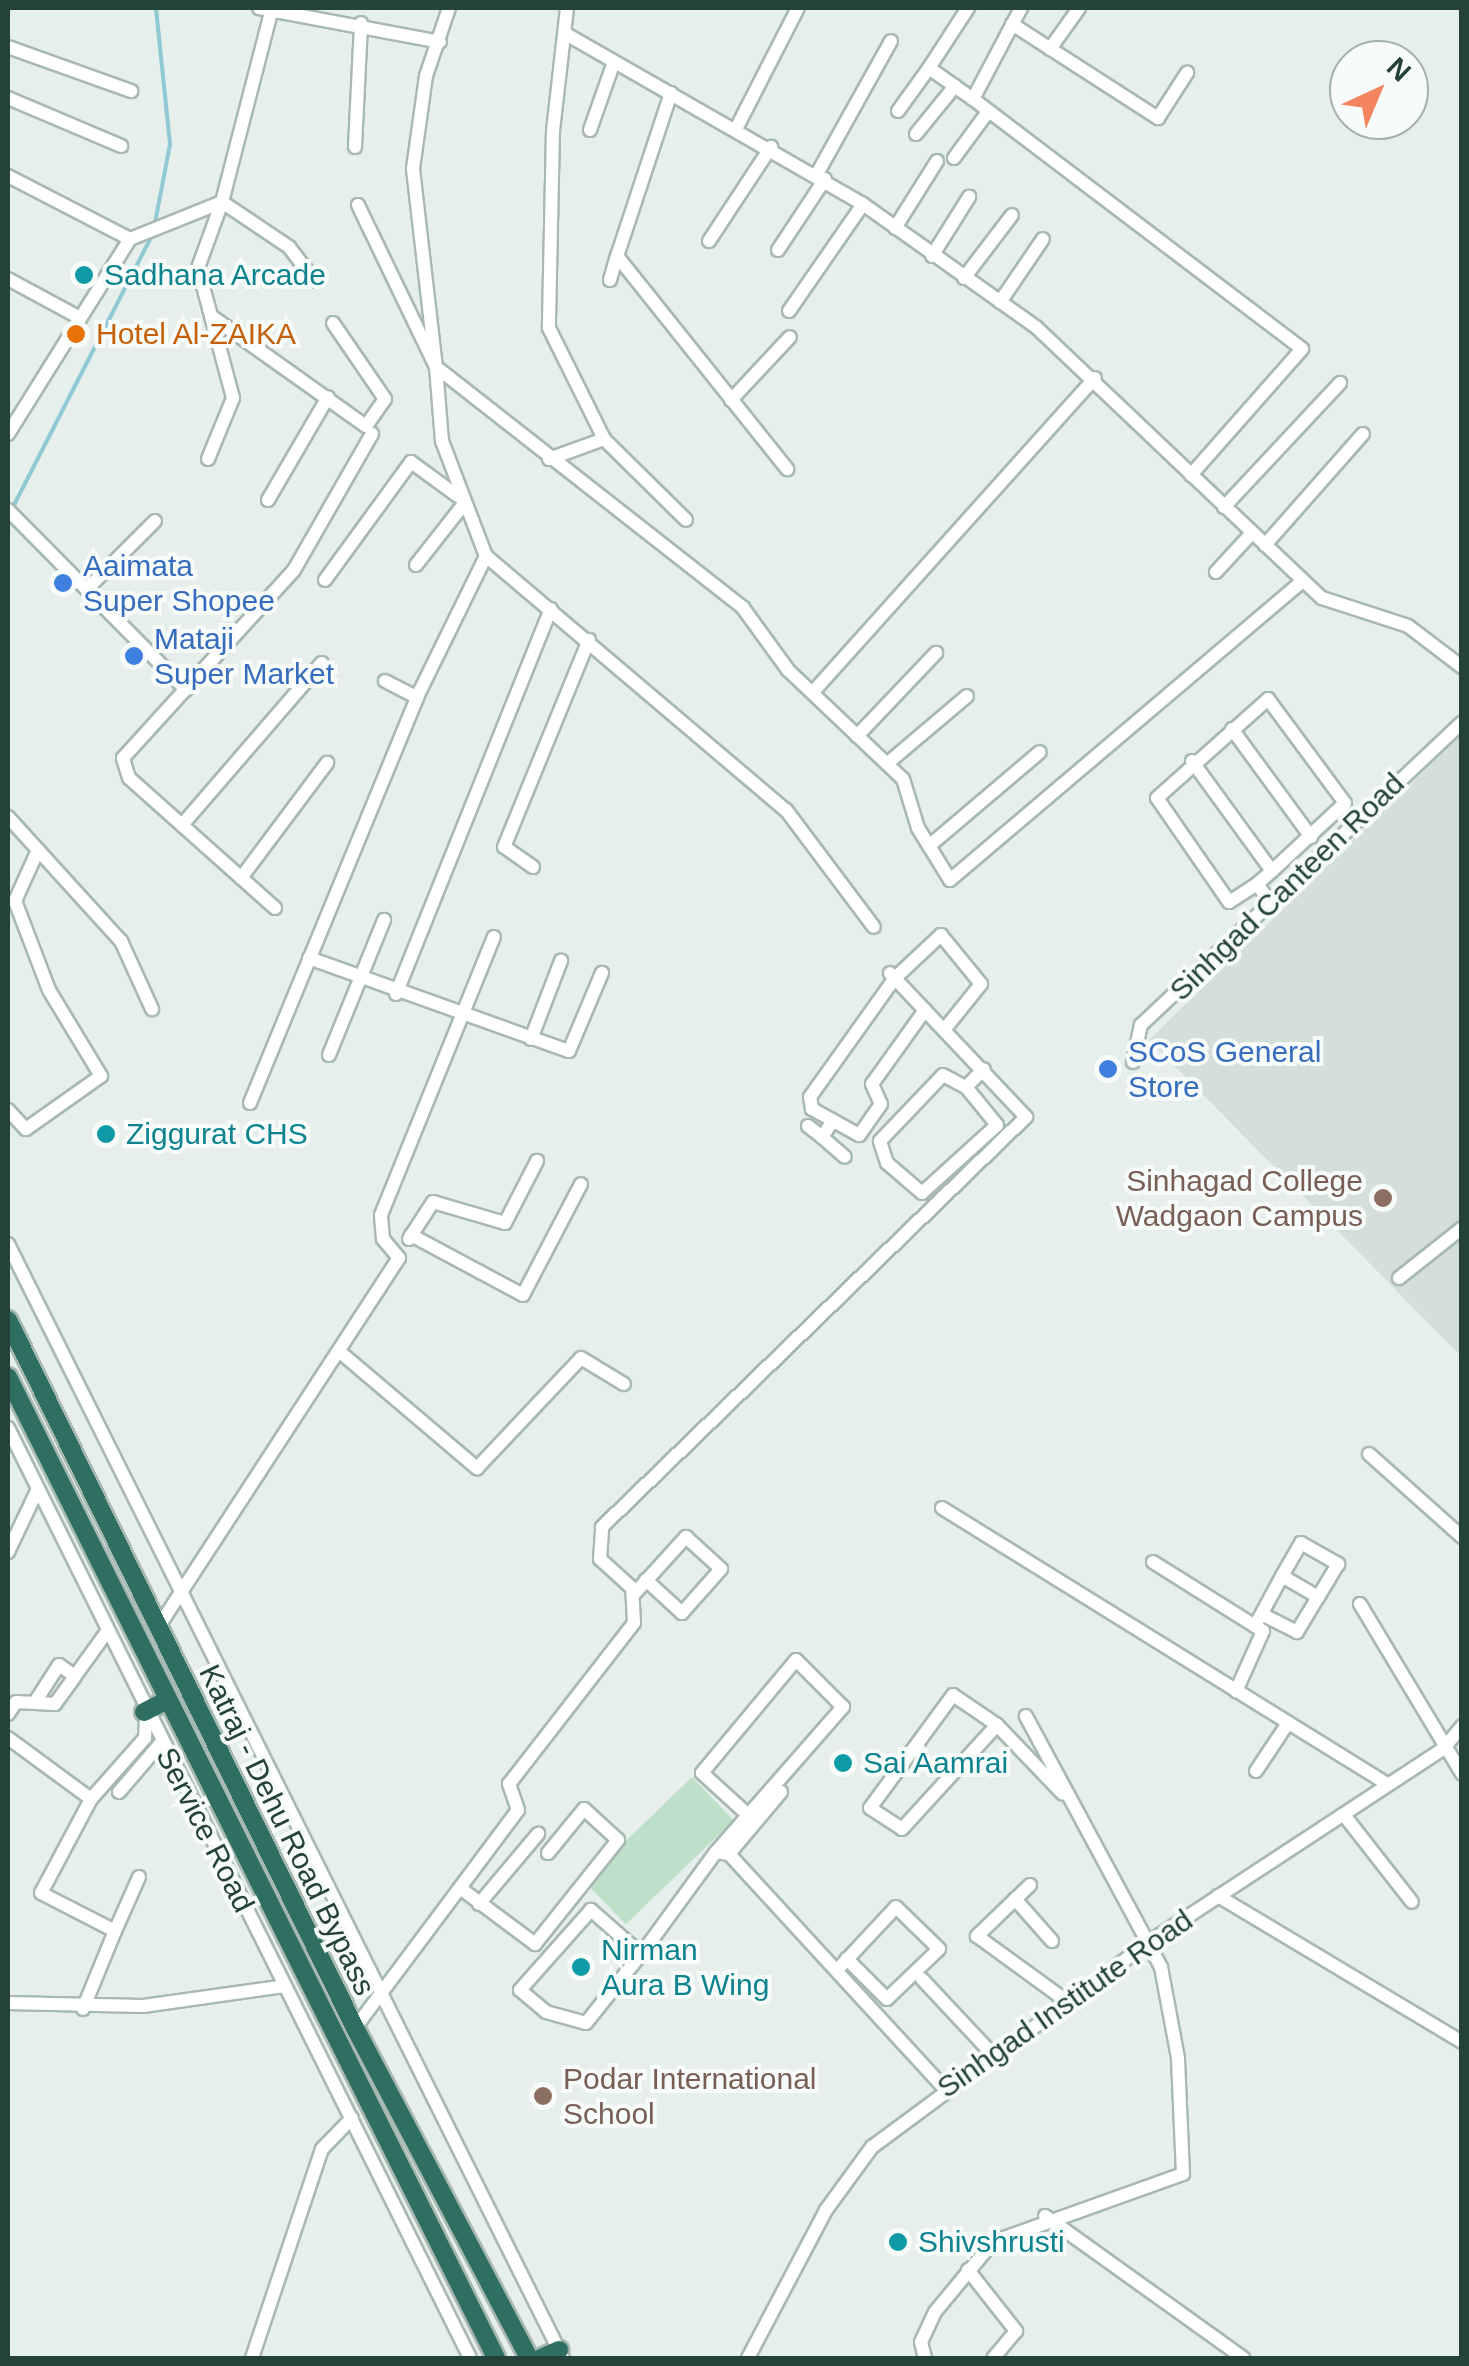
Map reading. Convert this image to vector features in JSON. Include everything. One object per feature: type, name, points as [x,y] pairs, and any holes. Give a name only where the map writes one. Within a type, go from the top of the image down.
[{"type":"highway","name":"Katraj - Dehu Road Bypass","points":[[8,1320],[355,2028],[529,2358]]},
{"type":"highway","name":"Katraj - Dehu Road Bypass","points":[[8,1377],[496,2358]]},
{"type":"highway","points":[[145,1714],[168,1700]]},
{"type":"highway","points":[[541,2358],[561,2354]]},
{"type":"street","points":[[208,460],[233,398],[198,268],[222,202],[268,8],[440,42]]},
{"type":"street","points":[[354,147],[368,25],[378,8]]},
{"type":"street","points":[[449,8],[413,169],[442,441],[461,501],[486,556],[786,810],[874,927]]},
{"type":"street","points":[[567,8],[553,130],[549,328],[604,439],[686,520]]},
{"type":"street","points":[[737,127],[798,8]]},
{"type":"street","points":[[898,112],[968,8]]},
{"type":"street","points":[[973,100],[1021,8]]},
{"type":"street","points":[[1050,49],[1079,8]]},
{"type":"street","points":[[1012,24],[1158,118],[1187,73]]},
{"type":"street","points":[[566,34],[737,127],[863,204],[1000,302],[1095,378],[1302,582],[1334,605],[1422,633],[1462,668]]},
{"type":"street","points":[[778,250],[821,177],[891,41]]},
{"type":"street","points":[[8,47],[130,92]]},
{"type":"street","points":[[590,130],[614,62]]},
{"type":"street","points":[[929,68],[1302,349],[1191,475]]},
{"type":"street","points":[[916,134],[955,86]]},
{"type":"street","points":[[610,280],[670,93]]},
{"type":"street","points":[[8,98],[121,146]]},
{"type":"street","points":[[954,158],[986,113]]},
{"type":"street","points":[[709,241],[771,147]]},
{"type":"street","points":[[895,228],[937,160]]},
{"type":"street","points":[[8,176],[135,237]]},
{"type":"street","points":[[932,256],[969,197]]},
{"type":"street","points":[[8,434],[135,237],[195,219],[222,202]]},
{"type":"street","points":[[222,202],[289,247],[316,281]]},
{"type":"street","points":[[789,311],[863,204]]},
{"type":"street","points":[[358,206],[436,366],[549,459],[708,574],[856,736],[889,762],[929,846],[950,880],[1302,582]]},
{"type":"street","points":[[964,278],[1012,215]]},
{"type":"street","points":[[1000,302],[1042,240]]},
{"type":"street","points":[[617,256],[787,468]]},
{"type":"street","points":[[8,279],[80,318]]},
{"type":"street","points":[[211,316],[366,426],[385,399],[333,323]]},
{"type":"street","points":[[730,400],[790,337]]},
{"type":"street","points":[[814,692],[1095,378]]},
{"type":"street","points":[[1224,507],[1340,383]]},
{"type":"street","points":[[268,500],[328,397]]},
{"type":"street","points":[[275,908],[130,778],[123,758],[294,570],[372,434]]},
{"type":"street","points":[[1265,545],[1363,434]]},
{"type":"street","points":[[549,459],[604,439]]},
{"type":"street","points":[[325,580],[411,462],[461,501]]},
{"type":"street","points":[[416,565],[461,501]]},
{"type":"street","points":[[8,510],[186,690]]},
{"type":"street","points":[[88,589],[156,521]]},
{"type":"street","points":[[1216,572],[1252,532]]},
{"type":"street","points":[[250,1103],[417,697],[486,556]]},
{"type":"street","points":[[396,994],[551,609]]},
{"type":"street","points":[[534,866],[504,847],[588,640]]},
{"type":"street","points":[[856,736],[936,653]]},
{"type":"street","points":[[182,825],[322,663]]},
{"type":"street","points":[[384,682],[417,697]]},
{"type":"street","points":[[889,762],[967,696]]},
{"type":"street","points":[[1268,699],[1276,702],[1344,797],[1311,837],[1257,884],[1229,902],[1157,798],[1192,761],[1232,729],[1268,699]]},
{"type":"street","name":"Sinhgad Canteen Road","points":[[1133,1062],[1141,1025],[1462,722]]},
{"type":"street","points":[[1232,729],[1311,837]]},
{"type":"street","points":[[929,846],[1040,752]]},
{"type":"street","points":[[1192,761],[1272,871]]},
{"type":"street","points":[[241,878],[327,763]]},
{"type":"street","points":[[8,817],[121,941],[152,1009]]},
{"type":"street","points":[[8,1110],[26,1129],[100,1076],[49,990],[11,902],[38,850]]},
{"type":"street","points":[[1257,884],[1269,901]]},
{"type":"street","points":[[329,1054],[384,920]]},
{"type":"street","points":[[925,1010],[872,1084],[880,1104],[859,1134],[832,1122],[810,1097],[892,975],[946,935],[981,984],[944,1030]]},
{"type":"street","points":[[400,1252],[383,1239],[381,1215],[494,937]]},
{"type":"street","points":[[309,958],[459,1018],[569,1050],[602,973]]},
{"type":"street","points":[[531,1039],[561,961]]},
{"type":"street","points":[[634,1593],[600,1558],[602,1527],[1026,1111],[892,975]]},
{"type":"street","points":[[966,1087],[984,1069]]},
{"type":"street","points":[[943,1076],[966,1087],[996,1126],[922,1193],[887,1163],[880,1141],[943,1076]]},
{"type":"street","points":[[822,1137],[832,1122]]},
{"type":"street","points":[[808,1126],[845,1157]]},
{"type":"street","points":[[157,1629],[181,1599],[433,1202],[506,1223],[537,1161]]},
{"type":"street","points":[[411,1235],[523,1295],[581,1184]]},
{"type":"street","points":[[1399,1278],[1462,1228]]},
{"type":"street","points":[[8,1244],[181,1599],[561,2354]]},
{"type":"street","points":[[340,1352],[477,1468],[581,1358],[624,1384]]},
{"type":"street","name":"Service Road","points":[[8,1428],[145,1714],[470,2358]]},
{"type":"street","points":[[1369,1454],[1462,1537]]},
{"type":"street","points":[[8,1552],[37,1491]]},
{"type":"street","points":[[942,1508],[1384,1782]]},
{"type":"street","points":[[355,2028],[382,1997],[518,1810],[509,1784],[634,1624],[634,1593],[646,1580],[686,1537],[721,1569],[682,1613],[646,1580]]},
{"type":"street","points":[[1153,1562],[1258,1620],[1297,1632],[1338,1564],[1301,1542],[1258,1620]]},
{"type":"street","points":[[1282,1576],[1318,1597]]},
{"type":"street","points":[[1360,1604],[1462,1774]]},
{"type":"street","points":[[1236,1691],[1263,1631],[1258,1620]]},
{"type":"street","points":[[8,1714],[16,1702],[36,1702],[59,1665],[75,1676],[106,1633]]},
{"type":"street","points":[[723,1853],[746,1813],[843,1707],[796,1660],[702,1773],[746,1813]]},
{"type":"street","points":[[997,1725],[902,1828],[870,1808],[954,1695],[997,1725],[1071,1802]]},
{"type":"street","points":[[115,1931],[41,1893],[91,1799],[145,1738],[145,1714]]},
{"type":"street","points":[[925,2358],[921,2342],[935,2312],[993,2242],[1045,2216],[1183,2174],[1178,2058],[1149,1942],[1026,1716]]},
{"type":"street","points":[[1256,1771],[1288,1723]]},
{"type":"street","name":"Sinhgad Institute Road","points":[[748,2358],[848,2175],[945,2089],[995,2057],[1149,1942],[1344,1815],[1384,1782],[1443,1748],[1462,1726]]},
{"type":"street","points":[[8,1738],[91,1799]]},
{"type":"street","points":[[120,1792],[160,1744]]},
{"type":"street","points":[[641,1954],[590,1910],[520,1990],[546,2012],[586,2023],[723,1853],[781,1792]]},
{"type":"street","points":[[460,1888],[535,1944],[618,1840],[584,1810],[548,1853]]},
{"type":"street","points":[[1344,1815],[1412,1902]]},
{"type":"street","points":[[479,1904],[538,1834]]},
{"type":"street","points":[[723,1853],[843,1964],[887,1999],[938,1949],[896,1908],[843,1964]]},
{"type":"street","points":[[83,2008],[139,1877]]},
{"type":"street","points":[[1030,1885],[978,1936],[1068,2002]]},
{"type":"street","points":[[1218,1896],[1462,2042]]},
{"type":"street","points":[[1015,1899],[1052,1941]]},
{"type":"street","points":[[843,1964],[945,2089]]},
{"type":"street","points":[[922,1979],[995,2057]]},
{"type":"street","points":[[8,2003],[83,2008],[284,1986]]},
{"type":"street","points":[[252,2358],[322,2149],[352,2118]]},
{"type":"street","points":[[1045,2216],[1243,2358]]},
{"type":"street","points":[[968,2270],[1016,2331],[994,2358]]},
{"type":"shaded area","name":"Sinhagad College Wadgaon Campus","points":[[1461,735],[1461,1356],[1149,1040]]},
{"type":"green space","points":[[692,1777],[734,1820],[626,1924],[584,1881]]},
{"type":"waterway","points":[[155,223],[170,144],[156,8]]},
{"type":"waterway","points":[[12,509],[151,237]]},
{"type":"place","name":"Sadhana Arcade","points":[[84,275]]},
{"type":"place","name":"Hotel Al-ZAIKA","points":[[76,334]]},
{"type":"place","name":"Aaimata Super Shopee","points":[[63,583]]},
{"type":"place","name":"Mataji Super Market","points":[[134,656]]},
{"type":"place","name":"SCoS General Store","points":[[1108,1069]]},
{"type":"place","name":"Ziggurat CHS","points":[[106,1134]]},
{"type":"place","name":"Sinhagad College Wadgaon Campus","points":[[1383,1198]]},
{"type":"place","name":"Sai Aamrai","points":[[843,1763]]},
{"type":"place","name":"Nirman Aura B Wing","points":[[581,1967]]},
{"type":"place","name":"Podar International School","points":[[543,2096]]},
{"type":"place","name":"Shivshrusti","points":[[898,2242]]}]
